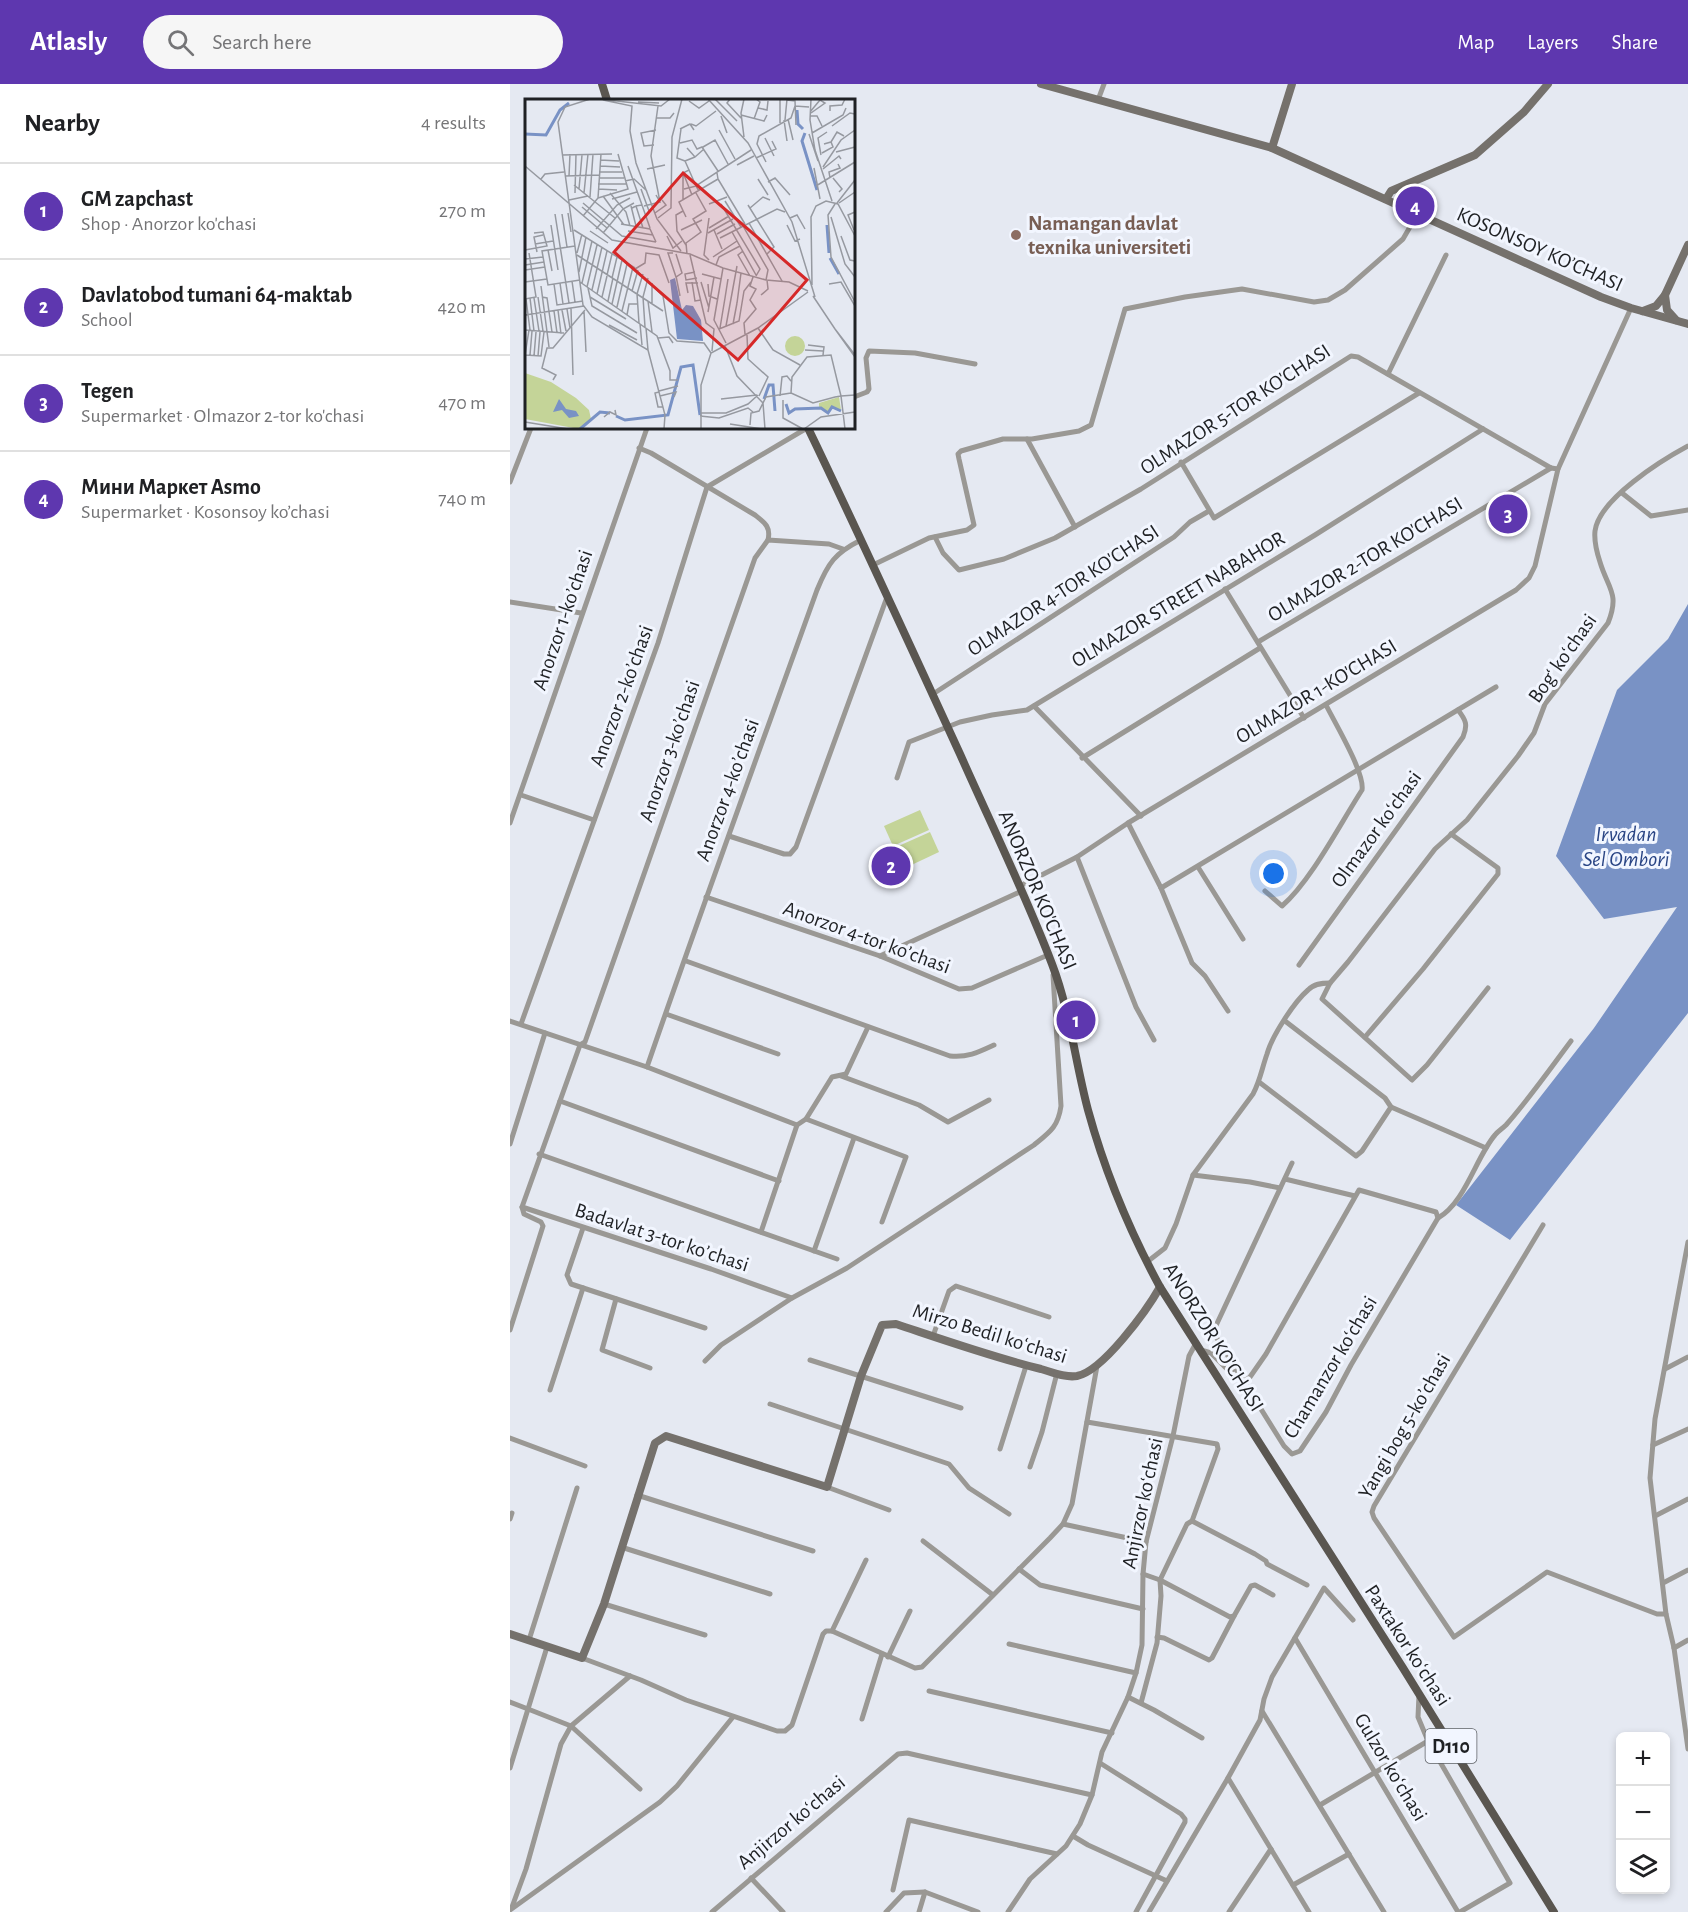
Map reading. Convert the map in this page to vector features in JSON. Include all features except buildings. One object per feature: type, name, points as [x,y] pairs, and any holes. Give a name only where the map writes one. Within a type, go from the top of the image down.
[{"type":"main road","points":[[602,84],[608,99]]},
{"type":"main road","name":"ANORZOR KO'CHASI","points":[[807,429],[933,694],[1021,889],[1048,955],[1065,1004],[1088,1107],[1102,1156],[1115,1193],[1147,1262],[1160,1287],[1346,1581]]},
{"type":"main road","name":"Paxtakor koʻchasi","points":[[1346,1581],[1554,1912]]},
{"type":"street","name":"KOSONSOY KO’CHASI","points":[[1041,84],[1272,148],[1601,297],[1688,324]]},
{"type":"street","points":[[1098,100],[1104,84]]},
{"type":"street","points":[[1272,148],[1293,84]]},
{"type":"street","points":[[1386,199],[1391,191],[1475,155],[1524,112],[1548,84]]},
{"type":"street","points":[[873,565],[935,537],[967,530],[975,523],[958,454],[961,450],[1003,439],[1027,440],[1079,431],[1091,425],[1097,411],[1125,309],[1242,289],[1314,302],[1328,300],[1345,290],[1403,239],[1418,213]]},
{"type":"street","points":[[1643,311],[1656,306],[1665,295],[1688,244]]},
{"type":"street","points":[[1388,374],[1446,255]]},
{"type":"street","points":[[1665,295],[1667,310],[1677,320]]},
{"type":"street","name":"OLMAZOR 1-KO'CHASI","points":[[880,956],[1021,889],[1077,857],[1516,590],[1529,578],[1539,554],[1558,469],[1631,308]]},
{"type":"street","points":[[855,397],[869,389],[866,358],[869,351],[915,353],[975,364]]},
{"type":"street","name":"OLMAZOR 5-TOR KO'CHASI","points":[[935,537],[943,553],[959,570],[1004,559],[1055,538],[1141,489],[1351,356],[1358,357],[1551,468],[1558,469]]},
{"type":"street","name":"OLMAZOR 4-TOR KO'CHASI","points":[[933,694],[1174,537],[1191,522],[1209,511],[1214,518],[1419,393]]},
{"type":"street","points":[[510,483],[531,429]]},
{"type":"street","name":"Аnorzor 1-koʼchasi","points":[[510,823],[647,429]]},
{"type":"street","points":[[707,487],[805,429]]},
{"type":"street","name":"OLMAZOR STREET NABAHOR","points":[[897,778],[909,742],[960,722],[992,714],[1027,710],[1483,429]]},
{"type":"street","points":[[1027,440],[1075,526]]},
{"type":"street","name":"Bogʻ koʻchasi","points":[[1330,983],[1435,849],[1477,809],[1518,756],[1534,733],[1545,704],[1608,623],[1613,610],[1614,596],[1596,546],[1595,530],[1601,515],[1649,469],[1688,446]]},
{"type":"street","points":[[639,448],[742,506],[767,525],[770,532],[768,540],[830,544],[843,549]]},
{"type":"street","points":[[1181,462],[1209,511]]},
{"type":"street","name":"OLMAZOR 2-TOR KO'CHASI","points":[[1082,758],[1259,645],[1551,468]]},
{"type":"street","name":"Аnorzor 2-koʼchasi","points":[[521,1024],[658,643],[707,487]]},
{"type":"street","points":[[1622,493],[1651,516],[1688,510]]},
{"type":"street","name":"Аnorzor 3-koʼchasi","points":[[522,1207],[539,1154],[580,1045],[585,1042],[755,558],[768,540]]},
{"type":"street","name":"Аnorzor 4-koʼchasi","points":[[647,1067],[817,590],[832,559],[843,549],[861,540]]},
{"type":"street","points":[[1225,589],[1304,718]]},
{"type":"street","points":[[729,836],[784,854],[790,854],[796,847],[887,597]]},
{"type":"street","points":[[510,602],[581,613]]},
{"type":"street","name":"Olmazor koʻchasi","points":[[1161,888],[1496,687]]},
{"type":"street","points":[[1326,705],[1359,771]]},
{"type":"street","points":[[1034,706],[1082,758],[1141,816]]},
{"type":"street","name":"Olmazor koʻchasi","points":[[1299,965],[1463,737],[1467,728],[1466,721],[1458,710]]},
{"type":"street","name":"Olmazor koʻchasi","points":[[1265,891],[1282,906],[1290,899],[1362,790],[1359,771]]},
{"type":"street","points":[[521,795],[594,820]]},
{"type":"street","points":[[1128,824],[1161,888],[1192,963],[1205,976],[1228,1011]]},
{"type":"street","points":[[1365,1037],[1423,969],[1498,874],[1498,868],[1451,834]]},
{"type":"street","points":[[1077,857],[1136,1007],[1154,1040]]},
{"type":"street","points":[[1198,867],[1243,939]]},
{"type":"street","name":"Anorzor 4-tor koʼchasi","points":[[706,897],[880,956],[959,989],[972,988],[1048,955]]},
{"type":"street","points":[[686,961],[950,1056],[962,1057],[994,1045]]},
{"type":"street","points":[[705,1361],[721,1345],[792,1298],[846,1268],[1034,1145],[1053,1129],[1059,1120],[1061,1106],[1053,968]]},
{"type":"street","points":[[1147,1262],[1165,1248],[1194,1175],[1259,1082],[1270,1045],[1285,1021],[1307,990],[1315,985],[1330,983]]},
{"type":"street","points":[[1330,983],[1322,999],[1409,1079],[1414,1080],[1488,988]]},
{"type":"street","points":[[666,1014],[778,1054]]},
{"type":"street","points":[[510,1021],[647,1067],[797,1125]]},
{"type":"street","points":[[1285,1021],[1385,1098],[1391,1107],[1486,1148]]},
{"type":"street","points":[[761,1232],[797,1125],[806,1119],[832,1077],[846,1074],[868,1027]]},
{"type":"street","points":[[510,1144],[545,1033]]},
{"type":"street","name":"Chamanzor koʻchasi","points":[[1292,1163],[1214,1327],[1214,1336],[1292,1454],[1300,1451],[1326,1412],[1351,1365],[1438,1218],[1445,1214],[1455,1202],[1495,1134],[1504,1127],[1571,1041]]},
{"type":"street","points":[[841,1076],[919,1105],[948,1122],[989,1100]]},
{"type":"street","points":[[1259,1082],[1356,1156],[1362,1151],[1391,1107]]},
{"type":"street","points":[[560,1101],[779,1181]]},
{"type":"street","points":[[806,1119],[906,1157],[882,1222]]},
{"type":"street","points":[[814,1251],[854,1138]]},
{"type":"street","points":[[539,1154],[837,1259]]},
{"type":"street","points":[[1194,1175],[1242,1180],[1280,1188]]},
{"type":"street","points":[[1285,1179],[1355,1196]]},
{"type":"street","points":[[1243,1382],[1250,1377],[1266,1354],[1359,1190],[1436,1212],[1438,1218]]},
{"type":"street","points":[[510,1330],[543,1226],[541,1222],[524,1214],[522,1207]]},
{"type":"street","name":"Badavlat 3-tor koʼchasi","points":[[522,1207],[792,1298]]},
{"type":"street","name":"Yangi bog 5-koʼchasi","points":[[1543,1225],[1372,1512],[1454,1637],[1547,1572],[1571,1579],[1657,1614],[1666,1614]]},
{"type":"street","points":[[583,1228],[567,1275],[572,1284],[705,1328]]},
{"type":"street","points":[[1688,1242],[1655,1419],[1650,1478],[1666,1614],[1686,1713],[1688,1749]]},
{"type":"street","points":[[1681,1280],[1688,1274]]},
{"type":"street","points":[[933,1336],[949,1291],[956,1286],[1049,1317]]},
{"type":"street","name":"Mirzo Bedil koʻchasi","points":[[827,1487],[861,1376],[882,1325],[896,1324],[1026,1366],[1077,1376],[1097,1366],[1135,1325],[1160,1287]]},
{"type":"street","points":[[550,1390],[583,1288]]},
{"type":"street","points":[[616,1299],[602,1350],[650,1368]]},
{"type":"street","points":[[1199,1346],[1211,1353],[1229,1371],[1235,1369]]},
{"type":"street","name":"Anjirzor koʻchasi","points":[[1008,1912],[1030,1879],[1066,1846],[1073,1836],[1092,1795],[1102,1752],[1128,1697],[1142,1645],[1146,1542],[1173,1436],[1189,1356],[1199,1346]]},
{"type":"street","points":[[1665,1369],[1688,1357]]},
{"type":"street","points":[[810,1360],[961,1408]]},
{"type":"street","points":[[1000,1449],[1026,1366]]},
{"type":"street","points":[[510,1634],[582,1658],[734,1717],[777,1731],[786,1731],[792,1725],[823,1634],[826,1631],[832,1631],[915,1668],[922,1667],[1063,1524],[1072,1504],[1097,1366]]},
{"type":"street","points":[[1030,1467],[1042,1432],[1057,1373]]},
{"type":"street","points":[[770,1404],[950,1464],[969,1488],[1009,1514]]},
{"type":"street","points":[[1087,1422],[1216,1444],[1218,1449],[1192,1521],[1187,1524],[1160,1580],[1161,1596],[1157,1637],[1141,1703]]},
{"type":"street","points":[[1653,1444],[1688,1429]]},
{"type":"street","points":[[582,1658],[604,1604],[655,1443],[666,1436],[827,1487],[890,1510]]},
{"type":"street","points":[[510,1438],[585,1466]]},
{"type":"street","points":[[529,1640],[577,1488]]},
{"type":"street","points":[[637,1495],[813,1551]]},
{"type":"street","points":[[1655,1516],[1688,1499]]},
{"type":"street","points":[[1192,1521],[1266,1560],[1267,1564],[1307,1585]]},
{"type":"street","points":[[1063,1524],[1146,1542]]},
{"type":"street","points":[[923,1541],[993,1594]]},
{"type":"street","points":[[621,1547],[770,1594]]},
{"type":"street","points":[[832,1631],[866,1560]]},
{"type":"street","points":[[1019,1569],[1040,1586],[1143,1609]]},
{"type":"street","points":[[1663,1583],[1688,1570]]},
{"type":"street","points":[[1143,1574],[1160,1580],[1230,1617],[1234,1616]]},
{"type":"street","points":[[1157,1637],[1164,1638],[1209,1660],[1251,1586],[1273,1595]]},
{"type":"street","points":[[1149,1912],[1260,1720],[1272,1677],[1324,1588],[1353,1620]]},
{"type":"street","points":[[604,1604],[705,1635]]},
{"type":"street","points":[[862,1719],[885,1656],[910,1611]]},
{"type":"street","name":"Gulzor koʻchasi","points":[[1295,1638],[1459,1912]]},
{"type":"street","points":[[1674,1647],[1688,1640]]},
{"type":"street","points":[[1009,1644],[1136,1673]]},
{"type":"street","points":[[510,1768],[547,1647]]},
{"type":"street","points":[[510,1910],[526,1869],[561,1744],[571,1726],[630,1676]]},
{"type":"street","points":[[929,1691],[1112,1733]]},
{"type":"street","points":[[1419,1695],[1418,1717],[1428,1741],[1510,1883],[1459,1912]]},
{"type":"street","points":[[1128,1697],[1202,1738]]},
{"type":"street","points":[[510,1702],[571,1726],[640,1789]]},
{"type":"street","points":[[1262,1709],[1384,1912]]},
{"type":"street","points":[[510,1910],[660,1802],[683,1780],[734,1717]]},
{"type":"street","points":[[1320,1805],[1428,1741]]},
{"type":"street","name":"Anjirzor koʻchasi","points":[[712,1912],[893,1757],[907,1754],[1092,1795]]},
{"type":"street","points":[[1100,1763],[1184,1816],[1185,1822],[1136,1912]]},
{"type":"street","points":[[1228,1778],[1307,1911]]},
{"type":"street","points":[[893,1890],[909,1820],[1057,1854]]},
{"type":"street","points":[[1073,1836],[1167,1881]]},
{"type":"street","points":[[1229,1912],[1271,1849]]},
{"type":"street","points":[[1293,1885],[1349,1854]]},
{"type":"street","points":[[751,1878],[783,1912]]},
{"type":"street","points":[[919,1912],[925,1892]]},
{"type":"street","points":[[886,1912],[903,1893],[925,1892],[978,1912]]},
{"type":"green space","points":[[920,810],[929,830],[893,846],[884,826]]},
{"type":"green space","points":[[930,832],[939,852],[903,869],[894,848]]},
{"type":"water","name":"Irvadan Sel Ombori","points":[[1688,604],[1688,1013],[1510,1240],[1456,1205],[1594,1028],[1677,907],[1604,919],[1556,856],[1617,690],[1668,639]]},
{"type":"place","name":"Мини Маркет Asmo","points":[[1415,206]]},
{"type":"place","name":"Namangan davlat texnika universiteti","points":[[1016,235]]},
{"type":"place","name":"Tegen","points":[[1508,514]]},
{"type":"place","name":"Davlatobod tumani 64-maktab","points":[[891,866]]},
{"type":"place","name":"GM zapchast","points":[[1076,1020]]}]
